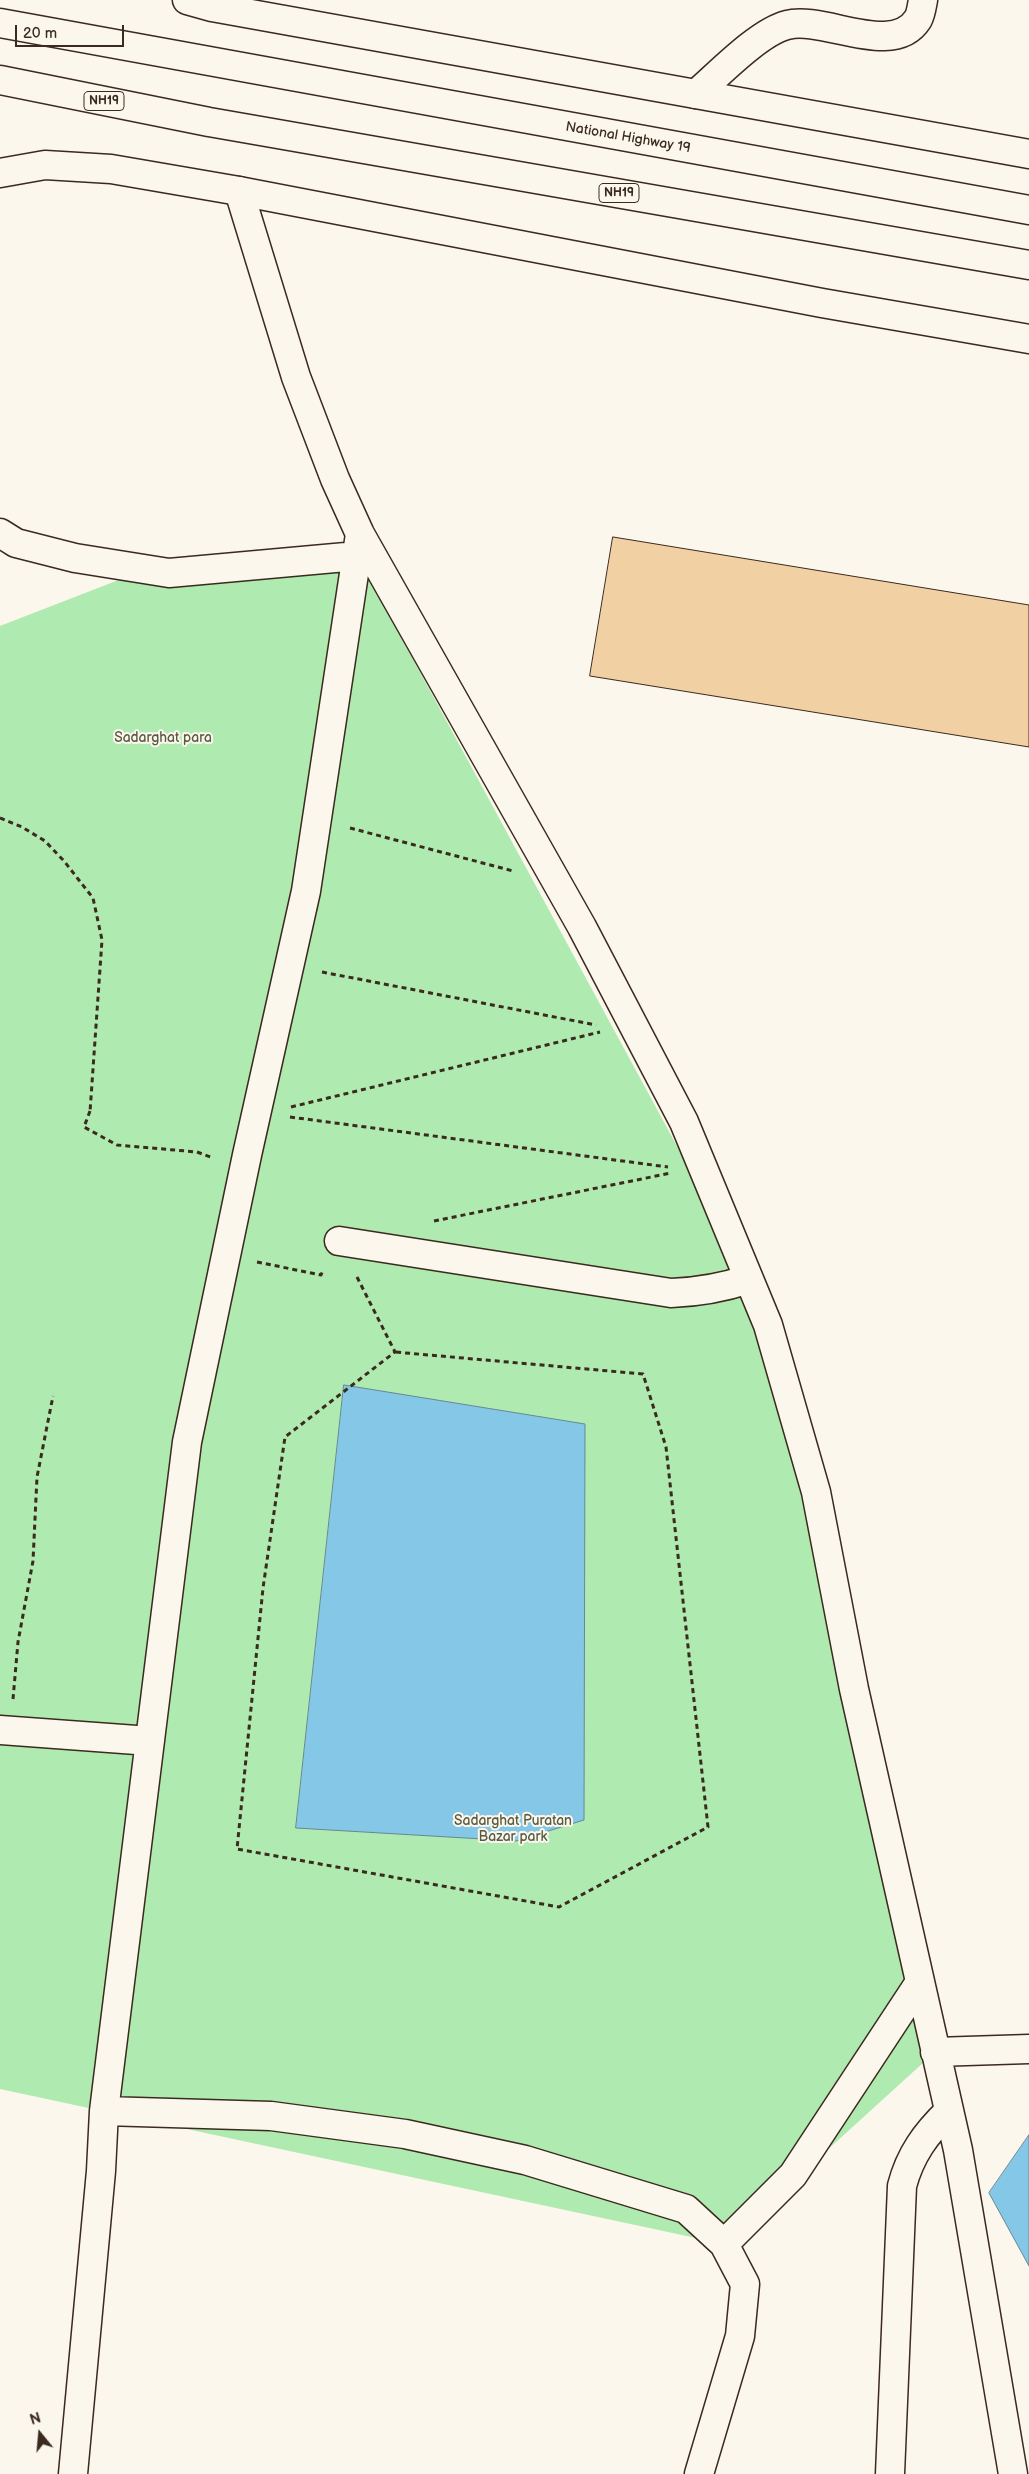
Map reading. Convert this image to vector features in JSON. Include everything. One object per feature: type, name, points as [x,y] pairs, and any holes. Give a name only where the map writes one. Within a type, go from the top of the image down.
[{"type":"main road","points":[[187,0],[212,7],[1029,154]]},
{"type":"main road","points":[[696,94],[768,32],[788,24],[810,23],[871,36],[901,33],[918,19],[923,0]]},
{"type":"main road","name":"National Highway 19","points":[[0,23],[1029,210]]},
{"type":"main road","name":"NH19","points":[[0,80],[209,122],[1029,265]]},
{"type":"main road","points":[[0,173],[45,165],[111,169],[239,191],[822,303],[1029,339]]},
{"type":"main road","points":[[239,191],[296,377],[359,545],[596,954],[684,1122],[768,1325],[816,1492],[854,1689],[958,2150],[1014,2474]]},
{"type":"main road","points":[[0,533],[16,543],[75,558],[169,572],[359,545]]},
{"type":"main road","points":[[73,2474],[101,2172],[104,2111],[187,1442],[290,965],[319,820],[359,545]]},
{"type":"main road","points":[[339,1241],[670,1293],[722,1288],[749,1279]]},
{"type":"main road","points":[[0,1730],[150,1741]]},
{"type":"main road","points":[[724,2244],[793,2175],[920,1982]]},
{"type":"main road","points":[[936,2052],[1029,2049]]},
{"type":"main road","points":[[104,2111],[271,2116],[405,2134],[525,2160],[686,2209],[724,2244],[745,2284],[740,2336],[699,2474]]},
{"type":"main road","points":[[890,2474],[902,2186],[907,2165],[918,2147],[949,2111]]},
{"type":"path","points":[[0,818],[22,827],[45,841],[94,898],[102,940],[90,1112],[84,1127],[117,1145],[197,1152],[218,1159]]},
{"type":"path","points":[[319,820],[521,873]]},
{"type":"path","points":[[286,1109],[603,1028],[290,965]]},
{"type":"path","points":[[286,1116],[670,1167]]},
{"type":"path","points":[[426,1223],[680,1172]]},
{"type":"path","points":[[226,1256],[320,1276],[339,1241]]},
{"type":"path","points":[[339,1241],[396,1352]]},
{"type":"path","points":[[396,1352],[643,1374],[666,1447],[708,1827],[559,1907],[237,1849],[263,1588],[284,1437],[396,1352]]},
{"type":"path","points":[[13,1701],[13,1677],[33,1561],[37,1477],[53,1396]]},
{"type":"green space","name":"Sadarghat Puratan Bazar park","points":[[357,556],[749,1279],[935,2052],[724,2244],[0,2089],[0,626],[147,569]]},
{"type":"water","points":[[344,1385],[585,1424],[584,1820],[516,1841],[296,1828]]},
{"type":"water","points":[[1029,2135],[1029,2266],[989,2193]]},
{"type":"building","points":[[613,537],[1029,605],[1029,747],[590,676]]},
{"type":"park label","name":"Sadarghat para","points":[[163,738]]}]
